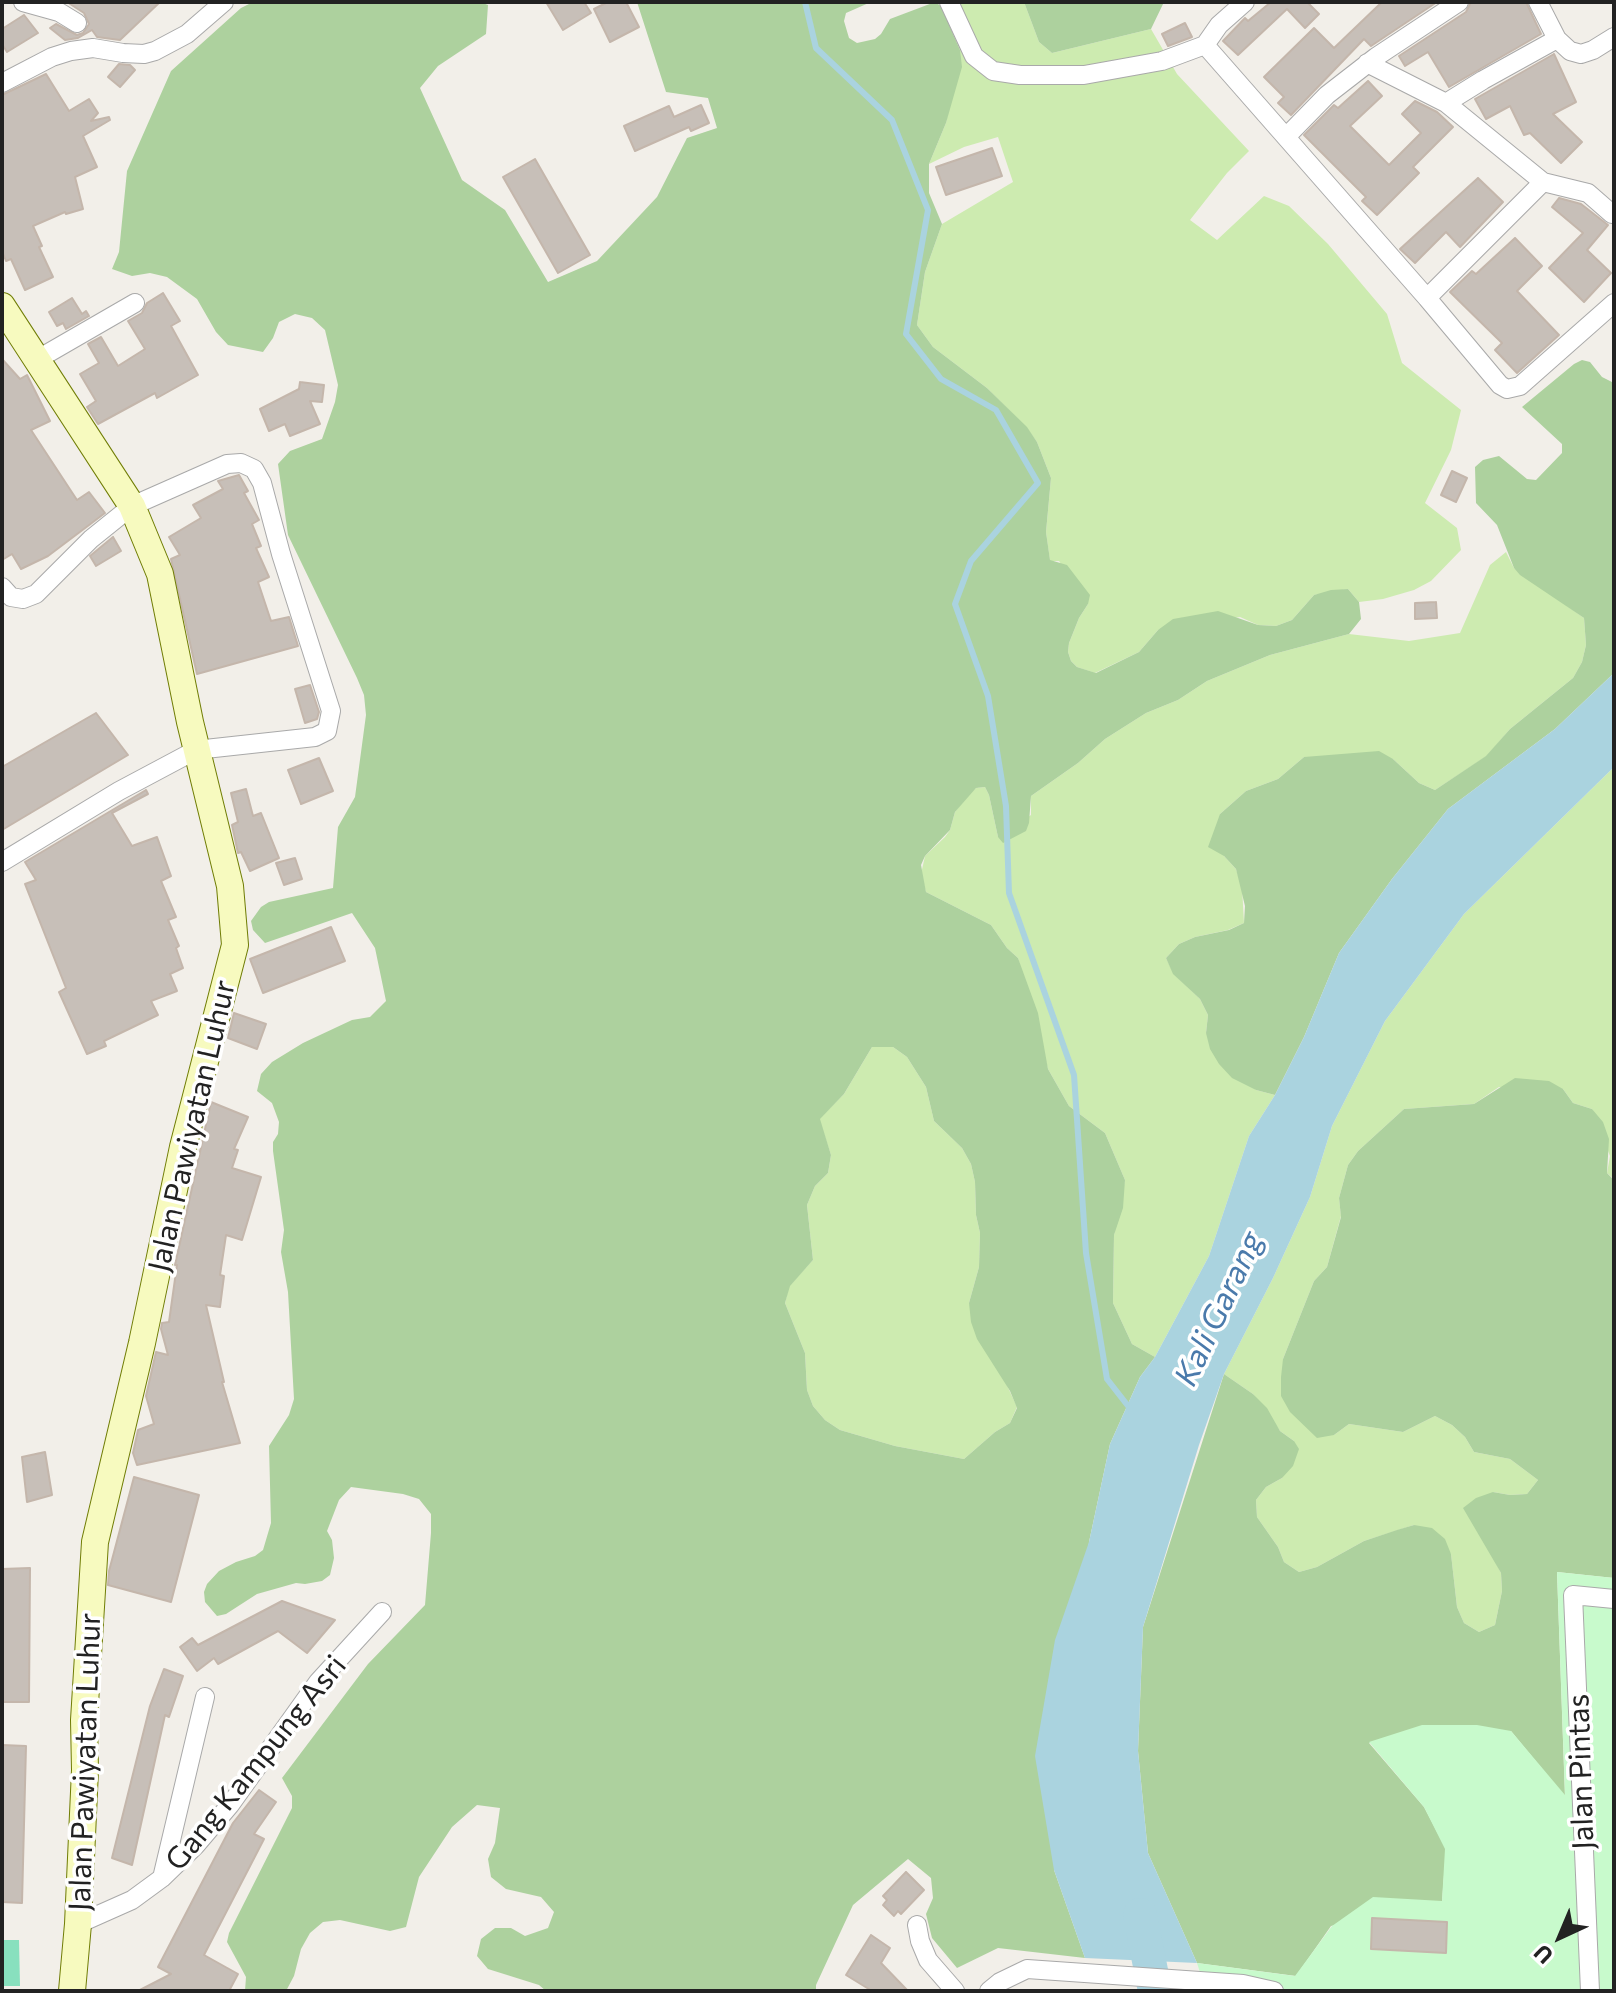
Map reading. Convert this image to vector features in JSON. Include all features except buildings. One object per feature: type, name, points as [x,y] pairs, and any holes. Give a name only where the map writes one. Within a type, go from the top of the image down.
[{"type":"main road","name":"Jalan Pawiyatan Luhur","points":[[2,306],[132,506],[160,574],[196,750],[230,886],[235,945],[183,1147],[142,1343],[95,1542],[87,1650],[78,1924],[72,1991]]},
{"type":"street","points":[[23,2],[59,12],[77,23]]},
{"type":"street","points":[[66,2],[93,48]]},
{"type":"street","points":[[2,83],[52,57],[93,48],[123,53],[155,51],[187,34],[224,2]]},
{"type":"street","points":[[949,2],[974,56],[993,71],[1020,75],[1084,75],[1162,61],[1205,45],[1219,25],[1245,2]]},
{"type":"street","points":[[1286,137],[1327,95],[1367,63],[1459,2]]},
{"type":"street","points":[[1538,2],[1557,39],[1570,51],[1581,54],[1614,37]]},
{"type":"street","points":[[1446,103],[1557,39]]},
{"type":"street","points":[[1205,45],[1500,385],[1507,389],[1520,386],[1614,303]]},
{"type":"street","points":[[1367,63],[1446,103],[1543,182],[1588,193],[1613,214]]},
{"type":"street","points":[[1427,298],[1543,182]]},
{"type":"street","points":[[38,359],[135,303]]},
{"type":"street","points":[[2,587],[11,597],[23,599],[36,594],[91,539],[132,506],[227,464],[241,463],[254,469],[262,483],[285,569],[331,711],[327,731],[315,737],[196,750],[119,791],[2,862]]},
{"type":"street","name":"Jalan Pintas","points":[[1590,1991],[1573,1595],[1614,1599]]},
{"type":"street","name":"Gang Kampung Asri","points":[[78,1924],[132,1900],[162,1878],[196,1845],[230,1805],[318,1682],[382,1612]]},
{"type":"street","points":[[162,1878],[205,1697]]},
{"type":"street","points":[[917,1925],[928,1960],[955,1991]]},
{"type":"street","points":[[989,1991],[1027,1969],[1243,1984],[1274,1991]]},
{"type":"green space","points":[[253,2],[480,2],[488,5],[486,34],[438,66],[420,88],[462,180],[505,210],[548,282],[597,261],[657,197],[687,138],[717,128],[708,98],[666,92],[637,2],[871,2],[846,13],[844,21],[849,38],[857,43],[875,39],[890,19],[935,2],[941,6],[960,50],[962,67],[946,123],[929,164],[929,193],[942,224],[925,272],[917,325],[933,347],[987,388],[1027,427],[1037,442],[1051,478],[1046,532],[1050,560],[1067,565],[1090,595],[1069,643],[1071,661],[1077,667],[1096,673],[1139,652],[1158,630],[1173,619],[1218,611],[1258,625],[1276,626],[1292,620],[1314,595],[1331,590],[1348,589],[1359,602],[1361,619],[1349,634],[1270,655],[1207,681],[1105,739],[1078,763],[1031,796],[1026,831],[1003,843],[998,837],[989,795],[985,787],[976,788],[955,812],[950,830],[925,856],[921,865],[926,892],[991,925],[1018,958],[1038,1013],[1048,1069],[1069,1106],[1105,1133],[1125,1180],[1123,1208],[1114,1235],[1113,1303],[1132,1344],[1155,1357],[1140,1377],[1110,1444],[1089,1542],[1054,1870],[1085,1958],[998,1948],[957,1968],[932,1938],[926,1914],[933,1898],[931,1878],[908,1859],[853,1905],[816,1991],[546,1991],[539,1985],[488,1969],[477,1956],[481,1939],[495,1928],[511,1928],[525,1936],[548,1928],[554,1912],[541,1897],[506,1889],[491,1877],[488,1859],[495,1843],[500,1808],[477,1805],[452,1827],[419,1877],[406,1927],[390,1931],[340,1920],[323,1922],[310,1933],[301,1949],[294,1976],[286,1991],[245,1991],[246,1977],[227,1942],[292,1808],[292,1796],[282,1778],[368,1664],[425,1605],[431,1514],[419,1499],[351,1487],[339,1500],[327,1531],[332,1540],[334,1558],[330,1575],[322,1581],[296,1583],[257,1594],[226,1614],[217,1616],[205,1602],[207,1584],[219,1571],[263,1550],[271,1523],[269,1446],[289,1415],[294,1399],[288,1292],[281,1252],[284,1230],[273,1151],[279,1122],[272,1103],[257,1091],[261,1074],[272,1062],[303,1043],[352,1020],[370,1017],[386,1001],[375,948],[352,913],[265,943],[253,930],[251,921],[269,902],[333,888],[338,827],[355,797],[366,715],[364,695],[357,678],[288,535],[278,464],[290,451],[322,439],[335,402],[338,385],[325,330],[312,318],[295,314],[279,322],[263,352],[228,345],[216,332],[197,299],[167,277],[150,273],[132,276],[112,269],[119,252],[127,171],[171,71],[241,8]],"holes":[[[872,1047],[893,1047],[907,1057],[926,1087],[934,1121],[962,1148],[971,1164],[980,1233],[979,1267],[969,1303],[971,1322],[977,1339],[1010,1391],[1017,1408],[1010,1423],[964,1459],[895,1446],[840,1430],[825,1420],[813,1406],[807,1390],[805,1353],[785,1303],[790,1286],[813,1260],[807,1205],[815,1186],[828,1173],[831,1155],[820,1119],[844,1094]]]},
{"type":"green space","points":[[944,2],[1024,2],[1039,42],[1052,53],[1151,29],[1177,74],[1249,151],[1227,173],[1190,220],[1217,240],[1264,196],[1289,206],[1328,244],[1387,314],[1402,363],[1461,410],[1451,450],[1425,503],[1457,528],[1461,550],[1431,581],[1414,590],[1359,602],[1348,589],[1314,595],[1292,620],[1276,626],[1258,625],[1240,617],[1158,630],[1139,652],[1095,673],[1077,667],[1071,661],[1069,643],[1088,604],[1059,561],[1050,561],[1046,532],[1051,478],[1037,442],[987,388],[933,347],[917,325],[925,272],[942,224],[1013,182],[998,137],[964,147],[929,164],[946,123],[960,50],[941,6]]},
{"type":"green space","points":[[1024,2],[1164,2],[1151,29],[1052,53],[1039,42]]},
{"type":"green space","points":[[1582,360],[1590,362],[1602,377],[1614,383],[1614,673],[1555,729],[1448,809],[1392,879],[1339,953],[1304,1037],[1275,1095],[1256,1090],[1232,1078],[1219,1064],[1210,1049],[1206,1033],[1208,1015],[1200,999],[1173,974],[1166,958],[1179,944],[1244,923],[1245,906],[1236,869],[1224,856],[1208,847],[1220,814],[1246,791],[1278,779],[1304,757],[1379,751],[1393,759],[1419,783],[1435,790],[1486,756],[1510,729],[1573,678],[1582,662],[1586,645],[1584,618],[1514,568],[1497,525],[1476,503],[1475,467],[1483,460],[1499,456],[1527,479],[1536,480],[1562,453],[1562,444],[1522,407]]},
{"type":"green space","points":[[1506,552],[1514,568],[1584,618],[1586,645],[1582,662],[1573,678],[1510,729],[1487,756],[1435,790],[1419,783],[1393,759],[1304,757],[1278,779],[1246,791],[1220,814],[1224,856],[1236,869],[1242,887],[1244,923],[1179,944],[1166,958],[1174,974],[1200,999],[1208,1015],[1206,1033],[1256,1090],[1275,1095],[1249,1136],[1209,1256],[1155,1357],[1132,1344],[1113,1303],[1114,1235],[1125,1180],[1105,1133],[1069,1106],[1048,1069],[1018,958],[991,925],[926,892],[921,874],[925,856],[945,837],[955,812],[976,788],[985,787],[989,795],[998,837],[1031,815],[1031,796],[1078,763],[1105,739],[1207,681],[1270,655],[1349,634],[1409,641],[1460,633],[1490,565]]},
{"type":"green space","points":[[1614,767],[1614,1179],[1607,1173],[1610,1156],[1592,1109],[1573,1103],[1563,1089],[1499,1087],[1474,1104],[1404,1109],[1358,1151],[1348,1165],[1339,1198],[1341,1216],[1327,1267],[1314,1281],[1283,1359],[1334,1435],[1349,1424],[1403,1432],[1435,1416],[1465,1437],[1474,1452],[1510,1459],[1538,1480],[1527,1494],[1493,1492],[1493,1557],[1501,1573],[1502,1591],[1495,1625],[1479,1632],[1464,1623],[1457,1607],[1451,1554],[1414,1525],[1364,1541],[1317,1567],[1299,1572],[1284,1562],[1278,1547],[1257,1517],[1256,1500],[1266,1487],[1282,1478],[1294,1441],[1280,1431],[1253,1394],[1224,1374],[1310,1197],[1332,1126],[1385,1021],[1464,914]]},
{"type":"green space","points":[[872,1047],[893,1047],[907,1057],[926,1087],[934,1121],[962,1148],[971,1164],[980,1233],[979,1267],[969,1303],[1017,1407],[1010,1423],[964,1459],[895,1446],[840,1430],[825,1420],[813,1406],[807,1390],[805,1353],[785,1303],[789,1286],[813,1260],[807,1205],[815,1186],[828,1173],[831,1155],[819,1119],[844,1094]]},
{"type":"green space","points":[[1515,1078],[1549,1081],[1563,1089],[1573,1103],[1592,1109],[1603,1122],[1609,1139],[1607,1173],[1614,1180],[1614,1578],[1557,1572],[1565,1797],[1511,1731],[1369,1743],[1424,1807],[1446,1849],[1442,1901],[1331,1926],[1296,1976],[1197,1963],[1148,1853],[1138,1751],[1143,1627],[1224,1374],[1267,1408],[1280,1431],[1299,1449],[1293,1466],[1282,1478],[1266,1487],[1256,1500],[1257,1517],[1278,1547],[1284,1562],[1299,1572],[1317,1567],[1364,1541],[1397,1530],[1414,1525],[1432,1528],[1445,1539],[1451,1554],[1457,1607],[1464,1623],[1479,1632],[1495,1625],[1502,1591],[1501,1573],[1463,1508],[1476,1498],[1493,1492],[1527,1494],[1538,1480],[1510,1459],[1474,1452],[1465,1437],[1452,1425],[1435,1416],[1403,1432],[1349,1424],[1334,1435],[1317,1438],[1290,1412],[1281,1396],[1281,1377],[1283,1359],[1314,1281],[1327,1267],[1341,1217],[1339,1198],[1348,1165],[1358,1151],[1404,1109],[1474,1104]]},
{"type":"green space","points":[[1557,1572],[1614,1578],[1614,1991],[1206,1991],[1197,1963],[1295,1976],[1332,1926],[1373,1897],[1442,1901],[1445,1849],[1424,1807],[1369,1742],[1422,1725],[1477,1725],[1511,1731],[1565,1795]]},
{"type":"green space","points":[[2,1940],[19,1940],[20,1986],[2,1986]]},
{"type":"water","points":[[1614,673],[1614,767],[1464,914],[1385,1021],[1332,1126],[1310,1197],[1224,1374],[1199,1445],[1143,1627],[1138,1751],[1148,1853],[1197,1963],[1085,1958],[1054,1870],[1035,1756],[1055,1640],[1089,1542],[1110,1444],[1140,1377],[1155,1357],[1209,1256],[1249,1136],[1275,1095],[1304,1037],[1339,953],[1392,879],[1448,809],[1555,729]]},
{"type":"waterway","points":[[805,2],[816,48],[892,120],[928,210],[906,334],[941,379],[996,410],[1038,483],[971,561],[955,604],[988,696],[1006,806],[1009,893],[1074,1075],[1086,1253],[1107,1379],[1132,1411]]},
{"type":"waterway","name":"Kali Garang","points":[[1140,1915],[1155,1991]]}]
